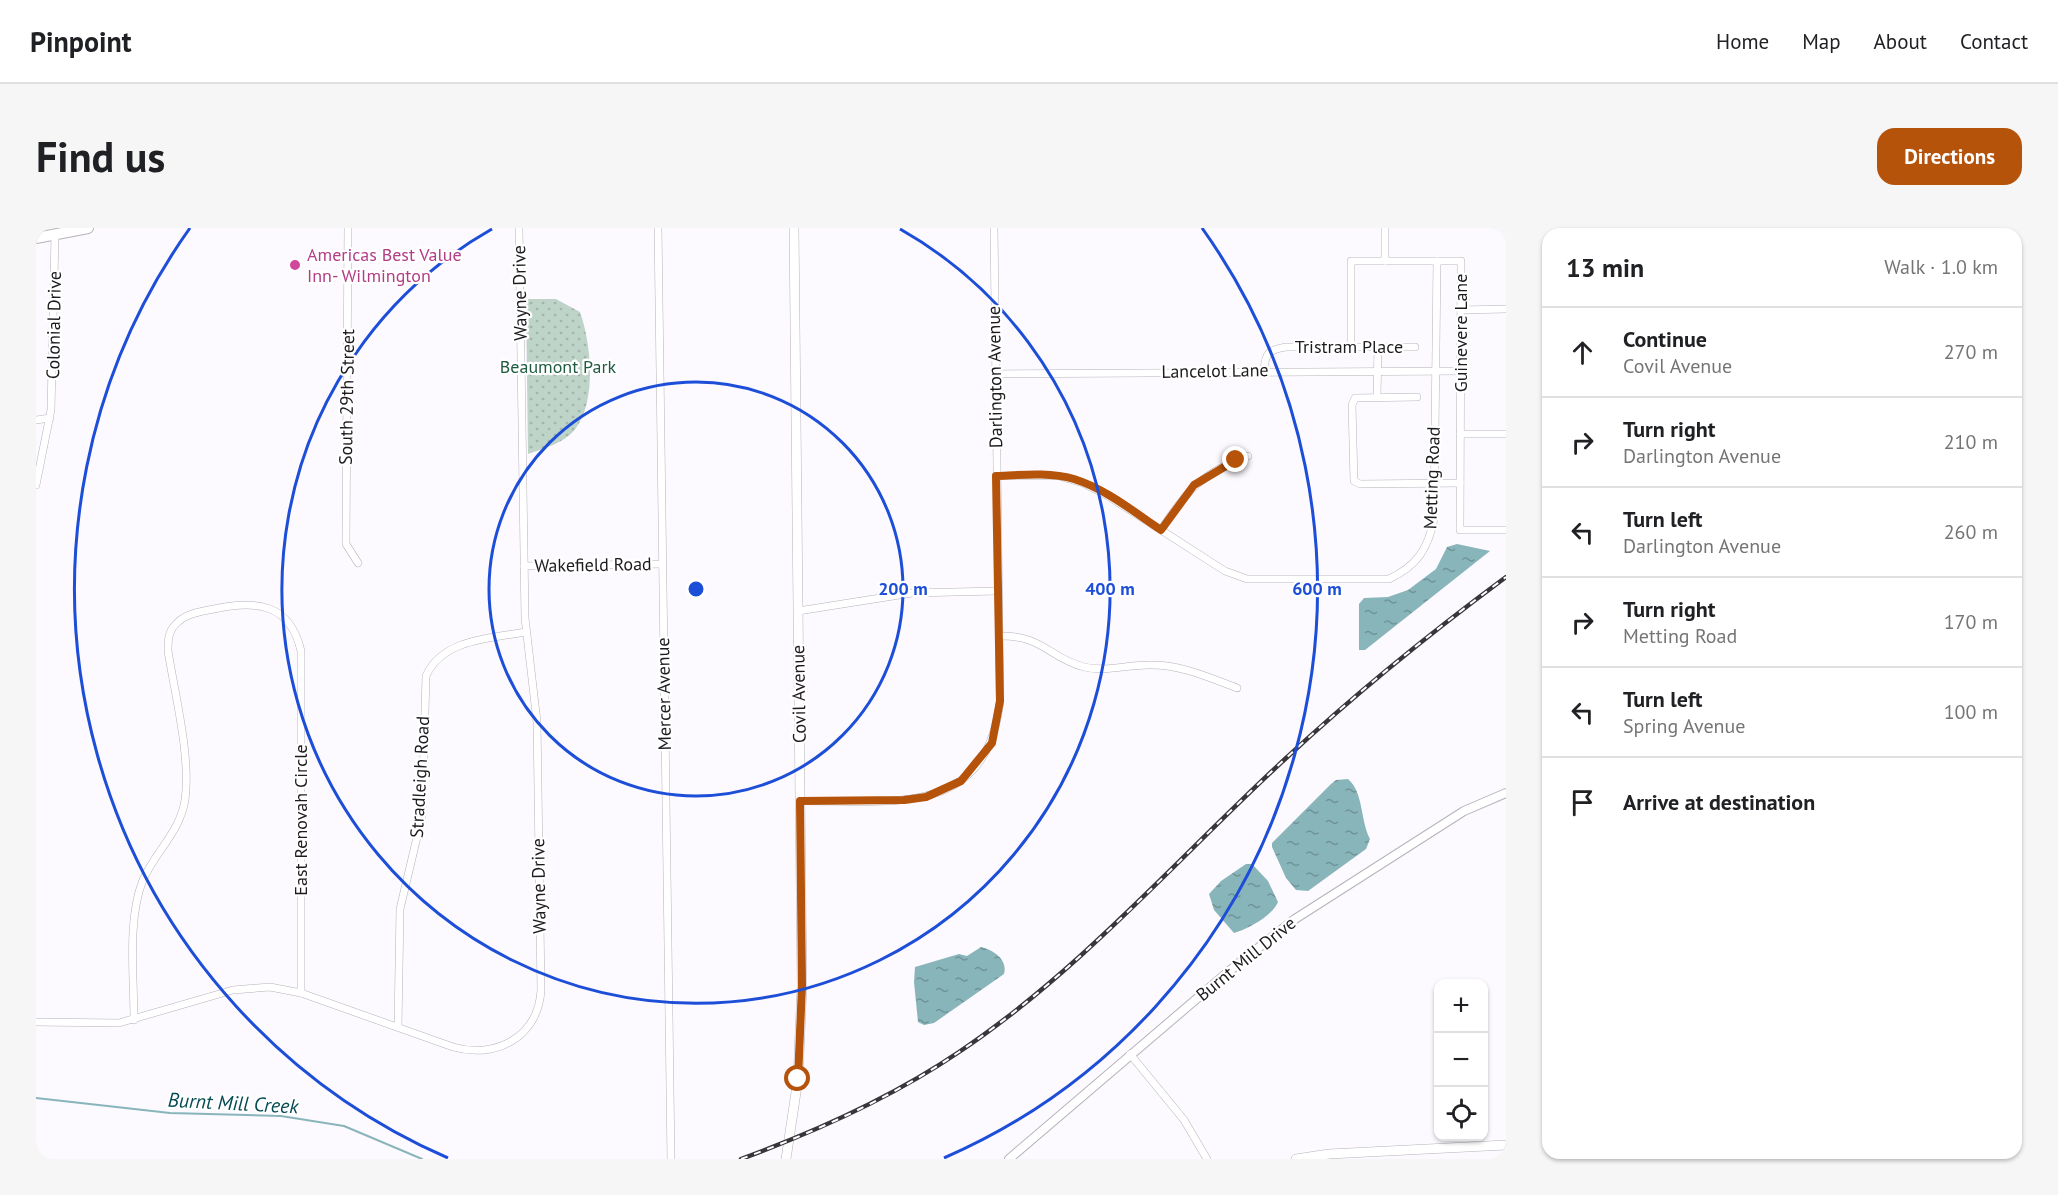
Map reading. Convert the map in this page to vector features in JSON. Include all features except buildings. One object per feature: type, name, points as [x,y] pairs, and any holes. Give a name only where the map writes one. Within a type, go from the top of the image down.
[{"type":"main road","points":[[36,238],[88,228]]},
{"type":"main road","name":"Covil Avenue","points":[[786,1159],[798,1079],[802,1026],[794,228]]},
{"type":"main road","points":[[1296,1159],[1329,1154],[1506,1145]]},
{"type":"street","name":"South 29th Street","points":[[348,228],[346,544],[358,563]]},
{"type":"street","name":"Wayne Drive","points":[[36,1022],[103,1024],[134,1020],[248,987],[270,987],[301,993],[460,1049],[489,1051],[511,1042],[523,1033],[533,1019],[539,1003],[537,722],[526,632],[519,228]]},
{"type":"street","name":"Mercer Avenue","points":[[658,228],[671,1159]]},
{"type":"street","name":"Darlington Avenue","points":[[800,801],[904,800],[926,797],[961,781],[992,743],[1000,701],[994,228]]},
{"type":"street","points":[[1385,228],[1385,261]]},
{"type":"street","name":"Colonial Drive","points":[[36,485],[50,418],[56,235]]},
{"type":"street","name":"Guinevere Lane","points":[[1351,347],[1351,261],[1461,261],[1460,530],[1506,530]]},
{"type":"street","name":"Metting Road","points":[[996,476],[1027,475],[1072,479],[1102,492],[1225,571],[1247,579],[1319,581],[1389,579],[1408,570],[1420,556],[1431,535],[1434,483],[1437,261]]},
{"type":"street","points":[[1461,310],[1506,309]]},
{"type":"street","points":[[1377,397],[1378,347]]},
{"type":"street","name":"Tristram Place","points":[[1264,371],[1265,355],[1274,349],[1415,347]]},
{"type":"street","name":"Lancelot Lane","points":[[995,374],[1461,370]]},
{"type":"street","points":[[1418,397],[1355,398],[1352,405],[1354,481],[1360,484],[1460,483]]},
{"type":"street","points":[[36,420],[50,418]]},
{"type":"street","points":[[1460,434],[1506,434]]},
{"type":"street","points":[[1161,530],[1194,485],[1221,468],[1248,456]]},
{"type":"street","name":"Wakefield Road","points":[[524,566],[662,564]]},
{"type":"street","points":[[798,611],[912,593],[997,591]]},
{"type":"street","name":"East Renovah Circle","points":[[134,1020],[137,899],[148,871],[178,824],[186,792],[186,766],[168,651],[172,629],[188,615],[229,606],[253,604],[267,607],[287,620],[295,630],[303,662],[301,993]]},
{"type":"street","name":"Stradleigh Road","points":[[398,1026],[400,909],[422,816],[426,676],[434,662],[449,649],[526,632]]},
{"type":"street","points":[[999,636],[1017,635],[1035,641],[1084,667],[1173,666],[1197,672],[1237,688]]},
{"type":"street","name":"Burnt Mill Drive","points":[[1009,1159],[1130,1054],[1295,919],[1464,811],[1506,793]]},
{"type":"street","points":[[1130,1054],[1185,1120],[1207,1159]]},
{"type":"green space","name":"Beaumont Park","points":[[526,299],[556,299],[580,312],[587,339],[590,371],[587,402],[576,428],[560,441],[528,454]]},
{"type":"water","points":[[1457,544],[1490,551],[1365,650],[1359,650],[1359,604],[1364,598],[1388,597],[1408,590],[1436,569],[1447,547]]},
{"type":"water","points":[[1348,779],[1357,792],[1370,839],[1366,849],[1308,891],[1296,890],[1286,878],[1272,843],[1331,784],[1336,780]]},
{"type":"water","points":[[1246,864],[1252,864],[1268,881],[1278,902],[1271,912],[1259,921],[1234,933],[1214,910],[1209,894],[1221,881]]},
{"type":"water","points":[[981,947],[999,956],[1004,964],[1004,974],[934,1023],[924,1025],[918,1022],[914,982],[915,967],[959,954],[967,956]]},
{"type":"waterway","name":"Burnt Mill Creek","points":[[36,1098],[170,1113],[281,1116],[344,1126],[422,1159]]},
{"type":"railway","points":[[741,1159],[798,1137],[880,1099],[933,1069],[1003,1020],[1087,950],[1284,760],[1365,688],[1506,577]]},
{"type":"place","name":"Americas Best Value Inn- Wilmington","points":[[295,265]]},
{"type":"route","points":[[798,1079],[802,1026],[800,801],[904,800],[926,797],[961,781],[977,765],[992,743],[1000,701],[996,476],[1059,476],[1072,479],[1102,492],[1161,530],[1194,485],[1236,460]]}]
